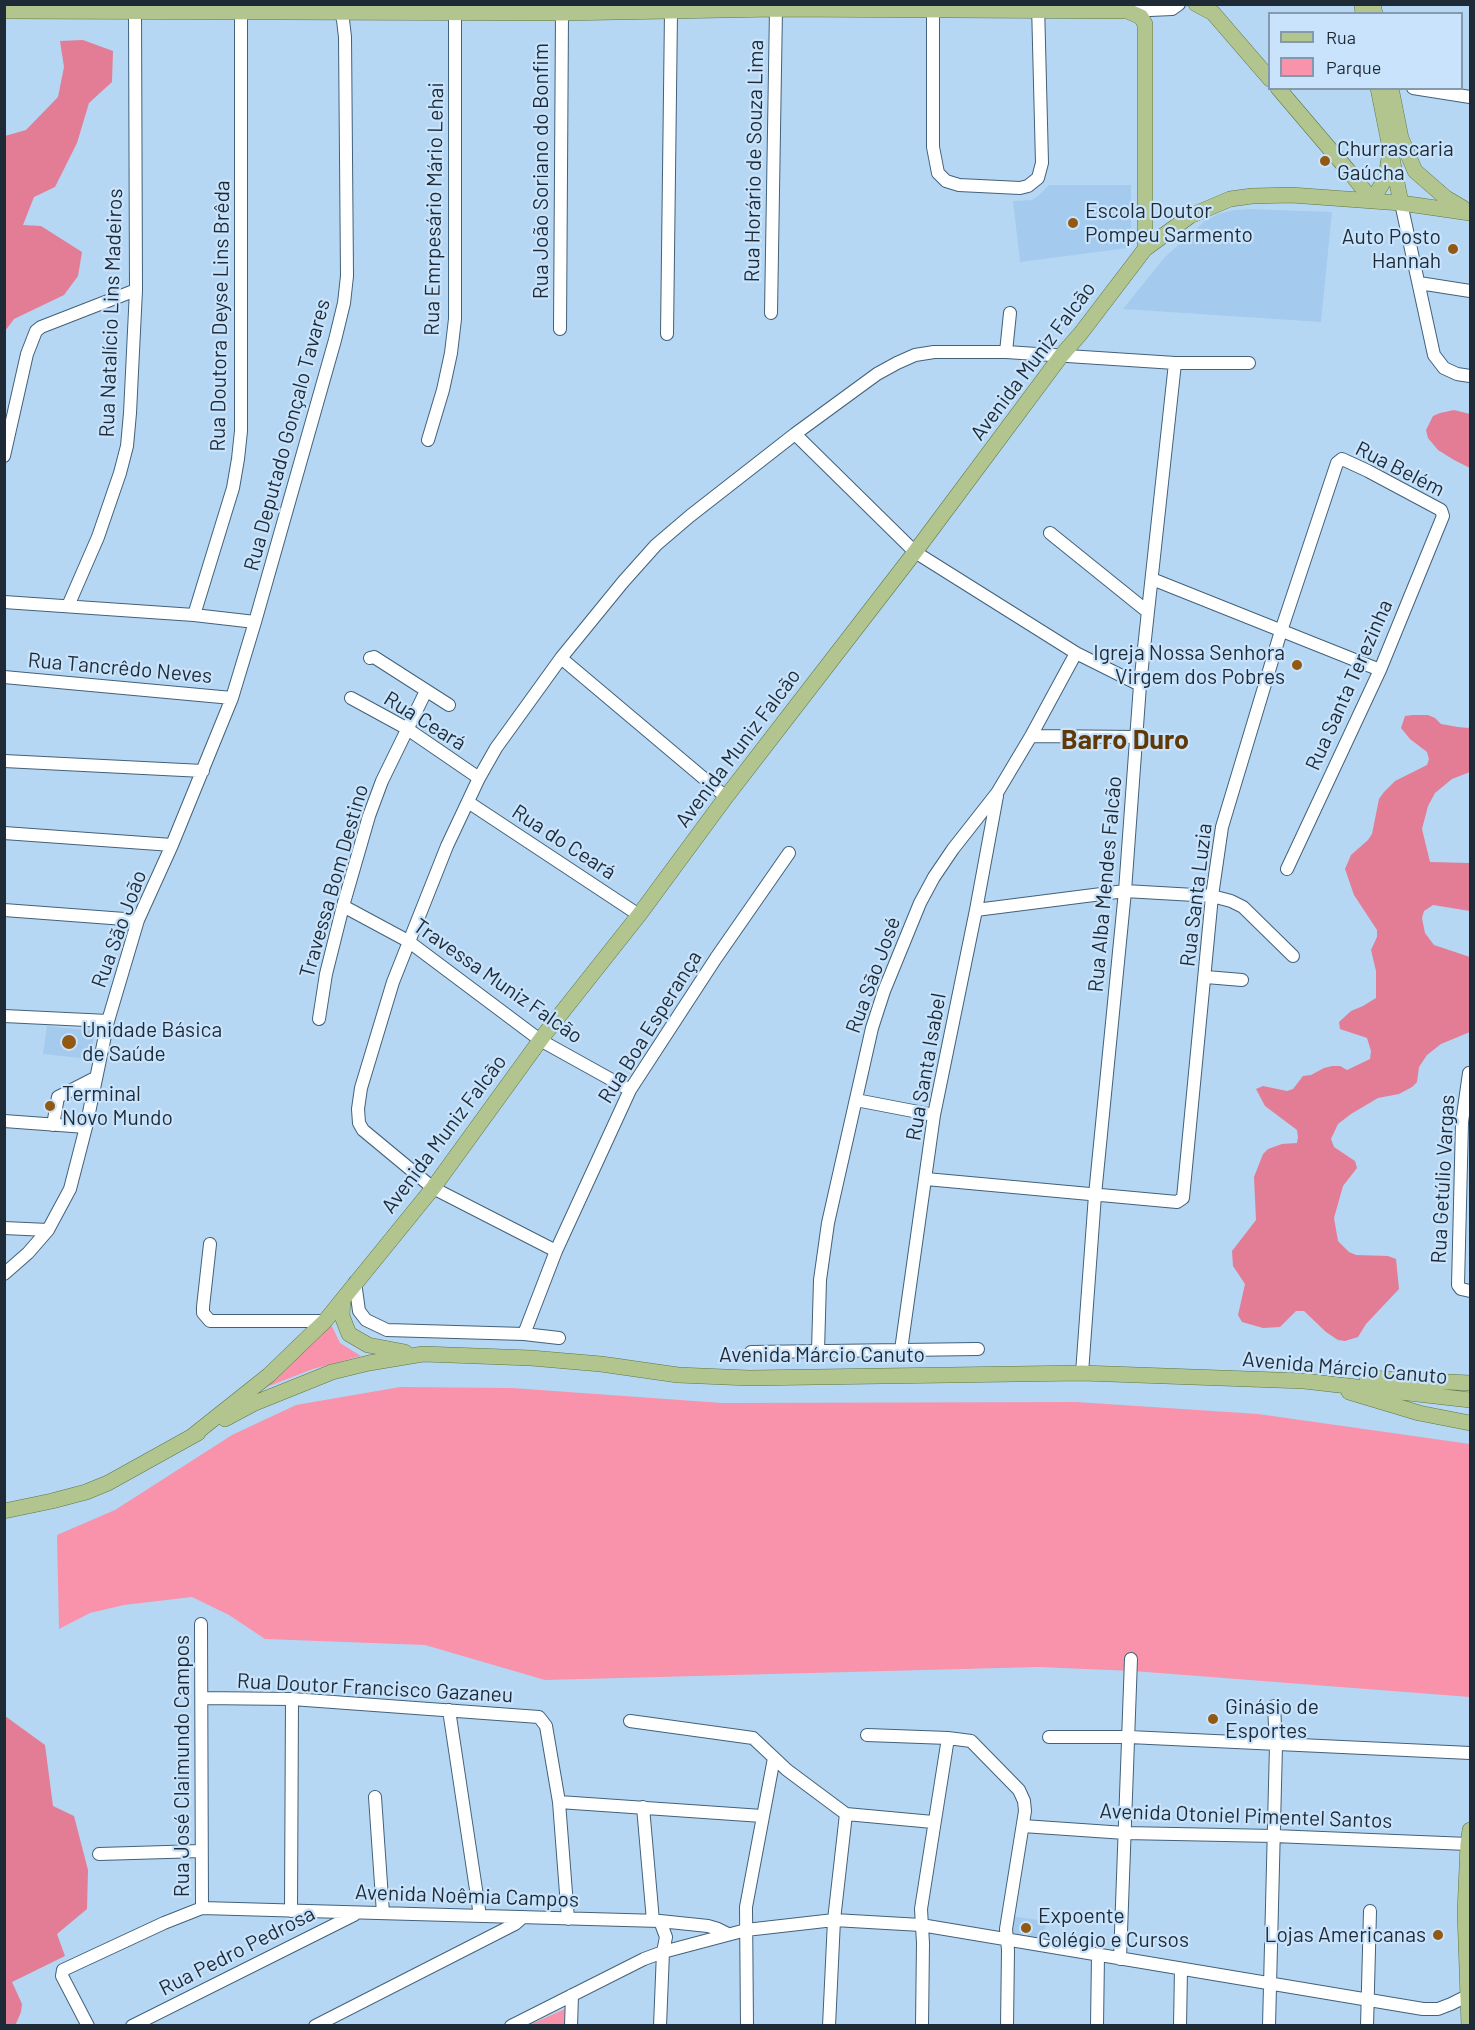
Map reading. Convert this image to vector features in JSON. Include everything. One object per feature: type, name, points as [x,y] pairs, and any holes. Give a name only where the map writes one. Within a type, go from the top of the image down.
[{"type":"main road","points":[[1196,4],[1209,9],[1268,78]]},
{"type":"main road","points":[[4,11],[40,8],[241,11],[339,8],[561,13],[671,12],[714,7],[933,9],[1038,7],[1127,11],[1142,17],[1145,24],[1145,249]]},
{"type":"main road","points":[[1280,90],[1372,200],[1386,178],[1390,146]]},
{"type":"main road","points":[[1378,90],[1401,202]]},
{"type":"main road","points":[[1391,90],[1401,138],[1415,171],[1446,198],[1470,212]]},
{"type":"main road","name":"Avenida Muniz Falcão","points":[[191,1437],[269,1375],[325,1322],[433,1188],[540,1040],[639,915],[726,796],[1145,249],[1190,216],[1230,199],[1251,196],[1291,195],[1401,202],[1470,212]]},
{"type":"main road","points":[[342,1299],[342,1316],[345,1326],[349,1334],[357,1340],[368,1345],[423,1354]]},
{"type":"main road","name":"Avenida Márcio Canuto","points":[[191,1437],[255,1403],[332,1372],[423,1354],[531,1358],[601,1364],[678,1375],[749,1378],[1082,1373],[1304,1381],[1470,1400]]},
{"type":"main road","points":[[1304,1381],[1360,1378],[1470,1383]]},
{"type":"main road","points":[[1327,1383],[1354,1394],[1419,1413],[1470,1423]]},
{"type":"main road","points":[[5,1507],[52,1501],[108,1484],[191,1437]]},
{"type":"main road","points":[[1468,2025],[1465,1912],[1469,1837]]},
{"type":"street","points":[[1127,11],[1172,9],[1179,4]]},
{"type":"street","points":[[933,9],[933,147],[938,173],[946,181],[959,185],[1020,188],[1028,186],[1038,178],[1042,163],[1038,7]]},
{"type":"street","name":"Rua Deputado Gonçalo Tavares","points":[[255,622],[344,303],[347,276],[345,37],[339,8]]},
{"type":"street","name":"Rua Horário de Souza Lima","points":[[771,313],[776,9]]},
{"type":"street","name":"Rua Natalício Lins Madeiros","points":[[68,606],[98,537],[127,446],[136,290],[135,11]]},
{"type":"street","name":"Rua Doutora Deyse Lins Brêda","points":[[194,615],[233,488],[239,449],[241,11]]},
{"type":"street","name":"Rua Emrpesário Mário Lehai","points":[[428,440],[443,390],[455,319],[455,12]]},
{"type":"street","points":[[667,334],[671,12]]},
{"type":"street","name":"Rua João Soriano do Bonfim","points":[[560,329],[561,13]]},
{"type":"street","points":[[1426,90],[1470,97]]},
{"type":"street","points":[[1401,202],[1434,355],[1444,368],[1457,374],[1470,376]]},
{"type":"street","points":[[1419,284],[1470,291]]},
{"type":"street","points":[[4,456],[27,354],[36,331],[41,327],[136,290]]},
{"type":"street","points":[[1006,352],[1010,313]]},
{"type":"street","points":[[556,1251],[433,1188],[363,1130],[358,1116],[361,1088],[393,982],[408,940],[468,802],[496,748],[561,658],[622,582],[656,545],[795,434],[877,374],[915,355],[934,352],[1006,352],[1175,363],[1249,363]]},
{"type":"street","name":"Rua Alba Mendes Falcão","points":[[1082,1373],[1095,1195],[1138,737],[1140,685],[1175,363]]},
{"type":"street","points":[[795,434],[915,552],[1076,653],[1140,685]]},
{"type":"street","name":"Rua Belém","points":[[1339,460],[1342,459],[1368,471],[1441,510],[1443,514]]},
{"type":"street","name":"Rua Santa Luzia","points":[[1095,1195],[1177,1202],[1183,1198],[1212,896],[1222,827],[1281,631],[1339,460]]},
{"type":"street","name":"Rua Santa Terezinha","points":[[1287,869],[1380,669],[1443,514]]},
{"type":"street","points":[[1050,533],[1148,612]]},
{"type":"street","points":[[1152,579],[1380,669]]},
{"type":"street","points":[[4,602],[194,615],[255,622]]},
{"type":"street","name":"Rua São João","points":[[4,1274],[28,1253],[48,1230],[70,1189],[86,1127],[108,1021],[138,920],[172,845],[232,698],[255,622]]},
{"type":"street","name":"Rua São José","points":[[818,1351],[820,1280],[824,1245],[872,1028],[884,990],[920,903],[952,849],[997,793],[1076,653]]},
{"type":"street","points":[[370,658],[374,657],[449,705]]},
{"type":"street","points":[[561,658],[607,703],[726,796]]},
{"type":"street","name":"Rua Tancrêdo Neves","points":[[4,677],[232,698]]},
{"type":"street","name":"Travessa Bom Destino","points":[[319,1019],[343,906],[369,816],[406,728],[426,691]]},
{"type":"street","name":"Rua Ceará","points":[[351,698],[406,728],[479,778]]},
{"type":"street","points":[[1031,736],[1138,737]]},
{"type":"street","points":[[4,761],[202,771]]},
{"type":"street","name":"Rua Santa Isabel","points":[[901,1350],[934,1115],[976,910],[997,793]]},
{"type":"street","name":"Rua do Ceará","points":[[468,802],[639,915]]},
{"type":"street","points":[[4,833],[172,845]]},
{"type":"street","name":"Rua Boa Esperança","points":[[524,1334],[556,1251],[630,1090],[716,958],[789,853]]},
{"type":"street","points":[[976,910],[1125,891],[1212,896],[1232,901],[1243,907],[1293,956]]},
{"type":"street","name":"Travessa Muniz Falcão","points":[[343,906],[408,940],[540,1040],[630,1090]]},
{"type":"street","points":[[4,910],[138,920]]},
{"type":"street","points":[[1206,977],[1242,980]]},
{"type":"street","points":[[4,1016],[108,1021]]},
{"type":"street","name":"Rua Getúlio Vargas","points":[[1465,1289],[1466,1123],[1469,1073]]},
{"type":"street","points":[[53,1125],[56,1099],[95,1078]]},
{"type":"street","points":[[856,1100],[934,1115]]},
{"type":"street","points":[[4,1121],[86,1127]]},
{"type":"street","points":[[926,1179],[1095,1195]]},
{"type":"street","points":[[4,1228],[48,1230]]},
{"type":"street","points":[[210,1244],[203,1307],[210,1321],[325,1322]]},
{"type":"street","points":[[355,1282],[359,1311],[366,1320],[387,1330],[524,1334],[559,1338]]},
{"type":"street","points":[[751,1352],[978,1349]]},
{"type":"street","name":"Rua José Claimundo Campos","points":[[201,1624],[202,1908]]},
{"type":"street","points":[[1120,1959],[1131,1659]]},
{"type":"street","name":"Rua Doutor Francisco Gazaneu","points":[[202,1698],[292,1699],[539,1717],[544,1721],[559,1802]]},
{"type":"street","points":[[291,1911],[292,1699]]},
{"type":"street","points":[[1269,2025],[1276,1744],[1274,1706]]},
{"type":"street","points":[[448,1710],[480,1916]]},
{"type":"street","points":[[630,1721],[746,1736],[759,1741],[774,1758],[815,1793],[846,1814],[933,1822]]},
{"type":"street","points":[[867,1735],[948,1737],[971,1741],[1019,1790],[1024,1801],[1023,1826],[1006,1929],[1007,2025]]},
{"type":"street","points":[[922,2025],[921,1909],[948,1737]]},
{"type":"street","points":[[1049,1737],[1129,1737],[1470,1753]]},
{"type":"street","points":[[747,2025],[746,1907],[774,1758]]},
{"type":"street","points":[[375,1797],[383,1913]]},
{"type":"street","points":[[568,1919],[559,1802],[762,1816]]},
{"type":"street","points":[[643,1807],[656,1921],[666,1937],[663,1952],[660,2025]]},
{"type":"street","points":[[830,2025],[834,1920],[846,1814]]},
{"type":"street","name":"Avenida Otoniel Pimentel Santos","points":[[1023,1826],[1125,1833],[1469,1837]]},
{"type":"street","points":[[99,1854],[201,1851]]},
{"type":"street","points":[[88,2025],[62,1976],[63,1970],[202,1908]]},
{"type":"street","name":"Avenida Noêmia Campos","points":[[202,1908],[656,1921],[708,1926],[728,1934]]},
{"type":"street","points":[[1367,2025],[1370,1911]]},
{"type":"street","points":[[315,1912],[322,1929]]},
{"type":"street","name":"Rua Pedro Pedrosa","points":[[132,2025],[322,1929],[359,1913]]},
{"type":"street","points":[[315,2025],[515,1924],[523,1917]]},
{"type":"street","points":[[512,2025],[663,1952],[746,1930],[834,1920],[921,1925],[1431,2009],[1451,2004],[1467,1996]]},
{"type":"street","points":[[1097,2025],[1098,1955]]},
{"type":"street","points":[[1180,2025],[1181,1969]]},
{"type":"street","points":[[571,2025],[572,1995]]},
{"type":"shaded area","points":[[83,40],[113,51],[112,82],[89,103],[77,143],[55,187],[34,197],[23,225],[41,226],[82,252],[78,276],[64,295],[14,319],[5,331],[5,136],[26,130],[58,97],[64,67],[60,41]]},
{"type":"shaded area","name":"Escola Doutor Pompeu Sarmento","points":[[1049,185],[1131,185],[1131,244],[1128,248],[1020,262],[1013,201],[1032,200]]},
{"type":"shaded area","points":[[1249,209],[1332,212],[1321,322],[1123,309],[1164,258],[1205,221],[1218,214]]},
{"type":"shaded area","points":[[1454,410],[1470,414],[1470,468],[1438,450],[1428,438],[1426,430],[1433,416]]},
{"type":"shaded area","points":[[1428,715],[1441,724],[1468,728],[1470,726],[1470,772],[1452,779],[1435,793],[1428,806],[1422,829],[1430,862],[1470,863],[1470,911],[1433,905],[1424,911],[1422,918],[1425,933],[1434,945],[1470,957],[1470,1032],[1441,1044],[1427,1055],[1419,1067],[1417,1082],[1412,1087],[1399,1094],[1378,1098],[1351,1114],[1338,1124],[1331,1139],[1334,1147],[1355,1161],[1357,1168],[1343,1186],[1334,1218],[1338,1241],[1349,1252],[1356,1255],[1388,1256],[1396,1259],[1399,1289],[1366,1324],[1358,1337],[1345,1341],[1338,1340],[1326,1332],[1304,1311],[1296,1311],[1280,1327],[1263,1328],[1242,1322],[1238,1315],[1245,1284],[1233,1266],[1232,1251],[1256,1220],[1254,1177],[1263,1154],[1268,1149],[1282,1144],[1297,1143],[1298,1137],[1297,1130],[1265,1106],[1256,1089],[1263,1086],[1287,1091],[1293,1089],[1303,1076],[1332,1066],[1340,1066],[1347,1070],[1370,1059],[1371,1051],[1367,1038],[1340,1029],[1339,1022],[1351,1011],[1376,998],[1376,971],[1371,950],[1377,937],[1377,930],[1354,895],[1345,869],[1351,855],[1372,834],[1379,799],[1384,792],[1395,781],[1427,765],[1429,759],[1427,752],[1410,739],[1401,728],[1405,716]]},
{"type":"shaded area","name":"Unidade Básica de Saúde","points":[[47,1026],[95,1031],[90,1059],[43,1054]]},
{"type":"shaded area","points":[[5,1716],[45,1745],[53,1806],[74,1816],[88,1870],[87,1909],[57,1934],[65,1956],[12,1982],[22,2004],[15,2026],[4,2025]]},
{"type":"shaded area","name":"Expoente Colégio e Cursos","points":[[1009,1916],[1046,1921],[1044,1941],[1006,1936]]},
{"type":"green space","points":[[330,1322],[340,1343],[361,1356],[313,1369],[264,1388],[307,1349]]},
{"type":"green space","points":[[400,1387],[512,1388],[722,1403],[1076,1402],[1258,1414],[1470,1444],[1470,1697],[1133,1671],[1038,1667],[545,1680],[425,1645],[265,1639],[229,1615],[192,1597],[124,1605],[90,1613],[59,1629],[57,1535],[115,1510],[232,1435],[296,1405]]},
{"type":"green space","points":[[565,2009],[564,2025],[529,2025]]},
{"type":"place","name":"Churrascaria Gaúcha","points":[[1325,161]]},
{"type":"place","name":"Escola Doutor Pompeu Sarmento","points":[[1073,223]]},
{"type":"place","name":"Auto Posto Hannah","points":[[1453,249]]},
{"type":"place","name":"Igreja Nossa Senhora Virgem dos Pobres","points":[[1297,665]]},
{"type":"place","name":"Unidade Básica de Saúde","points":[[69,1042]]},
{"type":"place","name":"Terminal Novo Mundo","points":[[50,1106]]},
{"type":"place","name":"Ginásio de Esportes","points":[[1213,1719]]},
{"type":"place","name":"Expoente Colégio e Cursos","points":[[1026,1928]]},
{"type":"place","name":"Lojas Americanas","points":[[1438,1935]]},
{"type":"district","name":"Barro Duro","points":[[1125,740]]}]
